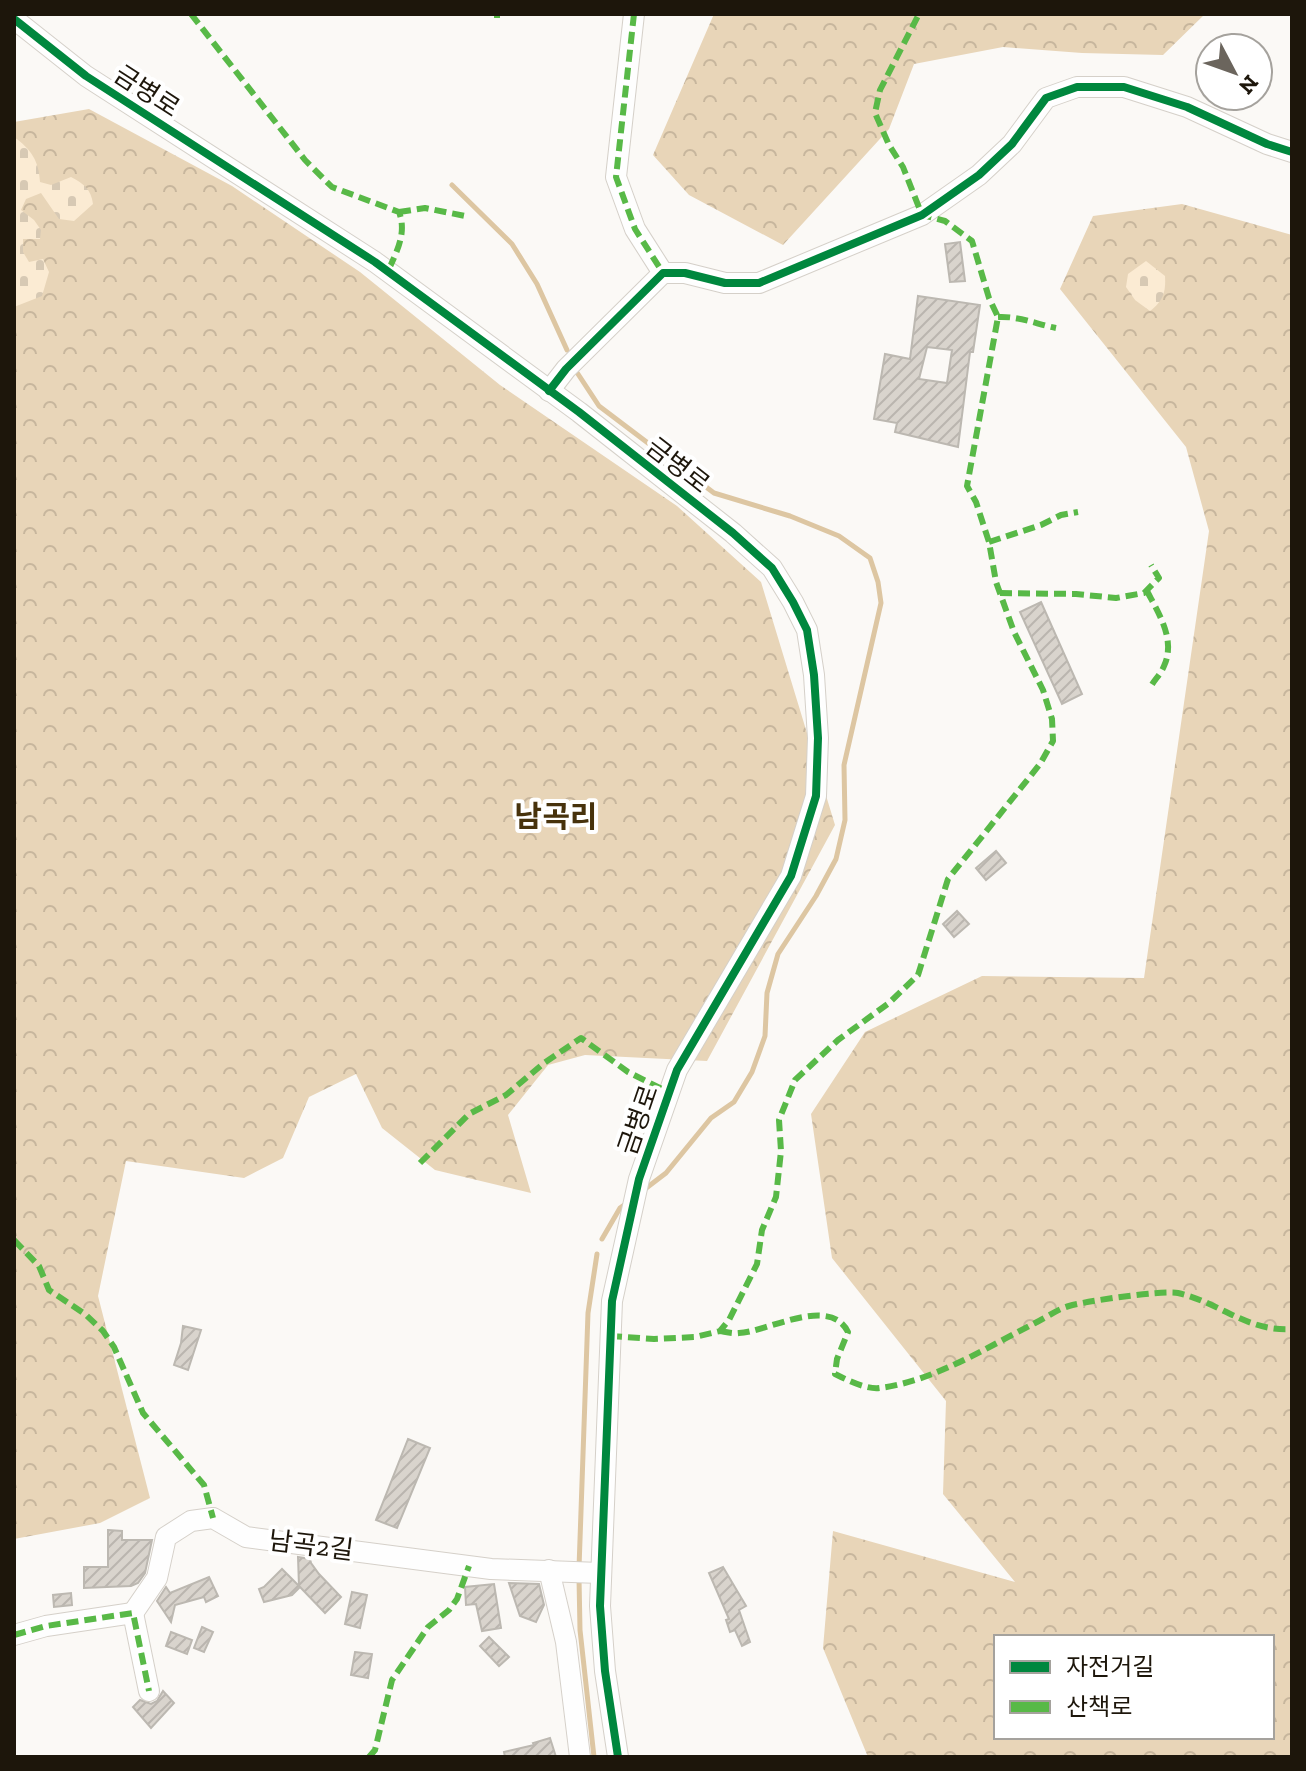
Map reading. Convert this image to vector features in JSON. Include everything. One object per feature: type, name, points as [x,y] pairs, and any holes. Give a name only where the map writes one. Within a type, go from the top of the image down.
[{"type":"street","points":[[634,14],[616,177],[635,229],[663,273]]},
{"type":"street","name":"금병로","points":[[14,19],[86,76],[375,262],[549,391],[733,533],[772,568],[807,630],[814,675],[818,738],[816,796],[791,876],[677,1070],[639,1179],[624,1239],[612,1301],[596,1574]]},
{"type":"street","points":[[549,391],[566,369],[663,273],[685,273],[725,283],[759,283],[922,215],[979,175],[1012,144],[1046,98],[1077,87],[1124,87],[1187,107],[1267,144],[1292,152]]},
{"type":"street","name":"남곡2길","points":[[133,1613],[157,1578],[166,1537],[191,1521],[213,1518],[246,1537],[491,1569],[556,1571]]},
{"type":"street","points":[[580,1757],[556,1571],[596,1574],[605,1671],[618,1757]]},
{"type":"street","points":[[14,1635],[46,1626],[133,1613],[149,1691]]},
{"type":"green space","points":[[714,14],[1205,14],[1163,55],[1003,47],[914,64],[889,129],[783,245],[689,195],[653,155]]},
{"type":"green space","points":[[89,109],[232,186],[360,272],[500,385],[677,506],[761,582],[835,825],[707,1061],[585,1055],[548,1065],[508,1115],[531,1193],[435,1170],[382,1128],[356,1074],[309,1097],[283,1158],[244,1178],[126,1161],[98,1296],[150,1498],[100,1523],[14,1539],[14,122]]},
{"type":"green space","points":[[14,137],[33,156],[40,182],[51,185],[71,177],[91,194],[93,204],[74,221],[59,219],[41,193],[26,199],[21,210],[41,230],[40,239],[23,239],[23,252],[29,262],[43,259],[49,272],[42,296],[14,307]]},
{"type":"green space","points":[[1182,204],[1292,235],[1292,1757],[868,1757],[823,1648],[833,1531],[1015,1582],[943,1494],[946,1401],[832,1258],[811,1114],[865,1032],[982,976],[1144,978],[1209,531],[1186,447],[1060,289],[1093,216]]},
{"type":"green space","points":[[1146,261],[1165,276],[1163,296],[1150,311],[1135,300],[1126,287],[1128,274]]},
{"type":"building","points":[[960,242],[965,281],[950,282],[945,244]]},
{"type":"building","points":[[918,296],[980,305],[973,352],[970,352],[958,447],[895,432],[897,423],[874,419],[885,354],[910,359]],"holes":[[[927,347],[952,350],[947,383],[919,379]]]},
{"type":"building","points":[[1041,602],[1082,694],[1062,704],[1020,612]]},
{"type":"building","points":[[996,851],[1006,863],[986,880],[976,868]]},
{"type":"building","points":[[957,911],[969,924],[954,937],[943,924]]},
{"type":"building","points":[[183,1326],[201,1330],[188,1370],[174,1365]]},
{"type":"building","points":[[408,1439],[430,1448],[397,1528],[376,1520]]},
{"type":"building","points":[[108,1530],[122,1531],[122,1540],[152,1540],[145,1573],[138,1583],[131,1586],[84,1588],[84,1567],[108,1567]]},
{"type":"building","points":[[298,1557],[310,1559],[319,1574],[341,1597],[325,1613],[300,1587],[292,1595],[264,1602],[259,1589],[282,1569],[299,1586]]},
{"type":"building","points":[[723,1567],[746,1606],[739,1610],[750,1642],[742,1646],[735,1630],[730,1632],[726,1620],[729,1619],[709,1573]]},
{"type":"building","points":[[209,1577],[218,1596],[206,1602],[204,1597],[175,1605],[171,1622],[157,1601],[166,1587],[170,1593]]},
{"type":"building","points":[[509,1583],[539,1584],[544,1605],[536,1622],[520,1616]]},
{"type":"building","points":[[494,1584],[501,1628],[482,1631],[476,1604],[466,1605],[465,1587]]},
{"type":"building","points":[[352,1592],[367,1595],[360,1628],[345,1624]]},
{"type":"building","points":[[71,1593],[72,1605],[54,1607],[53,1595]]},
{"type":"building","points":[[202,1627],[213,1632],[204,1652],[194,1648]]},
{"type":"building","points":[[171,1632],[192,1640],[187,1654],[166,1646]]},
{"type":"building","points":[[489,1637],[509,1657],[499,1666],[480,1646]]},
{"type":"building","points":[[355,1652],[372,1654],[368,1678],[351,1675]]},
{"type":"building","points":[[163,1691],[174,1703],[151,1728],[133,1707],[140,1700],[151,1704],[157,1701]]},
{"type":"building","points":[[550,1738],[556,1757],[505,1757],[504,1752]]},
{"type":"waterway","points":[[452,185],[512,244],[537,284],[567,350]]},
{"type":"waterway","points":[[578,374],[599,406],[714,493],[790,516],[839,536],[870,558],[881,603],[844,765],[845,820],[836,859],[778,954],[767,993],[765,1036],[752,1072],[734,1102],[711,1118],[666,1173],[645,1189]]},
{"type":"waterway","points":[[602,1239],[620,1208],[627,1203]]},
{"type":"waterway","points":[[579,1568],[588,1313],[597,1254]]},
{"type":"waterway","points":[[579,1578],[580,1630],[594,1757]]},
{"type":"marked path","points":[[191,14],[305,160],[332,187],[399,212],[401,235],[388,271]]},
{"type":"marked path","points":[[634,14],[616,177],[635,229],[663,273]]},
{"type":"marked path","points":[[610,1336],[654,1339],[695,1337],[720,1331],[729,1320],[757,1264],[762,1230],[776,1197],[781,1151],[779,1120],[795,1080],[838,1040],[889,1003],[918,975],[948,879],[1040,764],[1053,741],[1052,719],[1043,690],[1014,632],[996,582],[989,542],[976,502],[967,486],[998,317],[972,241],[945,221],[922,215],[903,167],[875,113],[880,90],[919,14]]},
{"type":"marked path","points":[[399,212],[425,208],[465,216]]},
{"type":"marked path","points":[[998,317],[1056,328]]},
{"type":"marked path","points":[[989,542],[1061,515],[1078,512]]},
{"type":"marked path","points":[[1000,593],[1116,598],[1144,593],[1159,578],[1151,565]]},
{"type":"marked path","points":[[1147,591],[1164,627],[1168,647],[1164,666],[1150,688]]},
{"type":"marked path","points":[[420,1163],[469,1114],[506,1095],[544,1063],[581,1038],[628,1072],[668,1092]]},
{"type":"marked path","points":[[14,1240],[39,1266],[49,1290],[85,1314],[103,1331],[114,1347],[143,1413],[204,1485],[213,1518]]},
{"type":"marked path","points":[[720,1331],[739,1333],[797,1318],[827,1316],[839,1321],[848,1332],[837,1359],[835,1374],[875,1388],[901,1384],[941,1370],[1065,1307],[1107,1299],[1178,1293],[1261,1326],[1292,1329]]},
{"type":"marked path","points":[[369,1757],[375,1750],[392,1680],[428,1627],[457,1599],[469,1566]]},
{"type":"marked path","points":[[14,1635],[46,1626],[133,1613],[149,1691]]},
{"type":"cycle path","points":[[14,19],[86,76],[375,262],[579,412],[733,533],[772,568],[807,630],[814,675],[818,738],[816,796],[791,876],[677,1070],[639,1179],[612,1301],[600,1606],[605,1671],[618,1757]]},
{"type":"cycle path","points":[[549,391],[566,369],[663,273],[685,273],[725,283],[759,283],[922,215],[979,175],[1012,144],[1046,98],[1077,87],[1124,87],[1187,107],[1267,144],[1292,152]]},
{"type":"district","name":"남곡리","points":[[556,817]]}]
